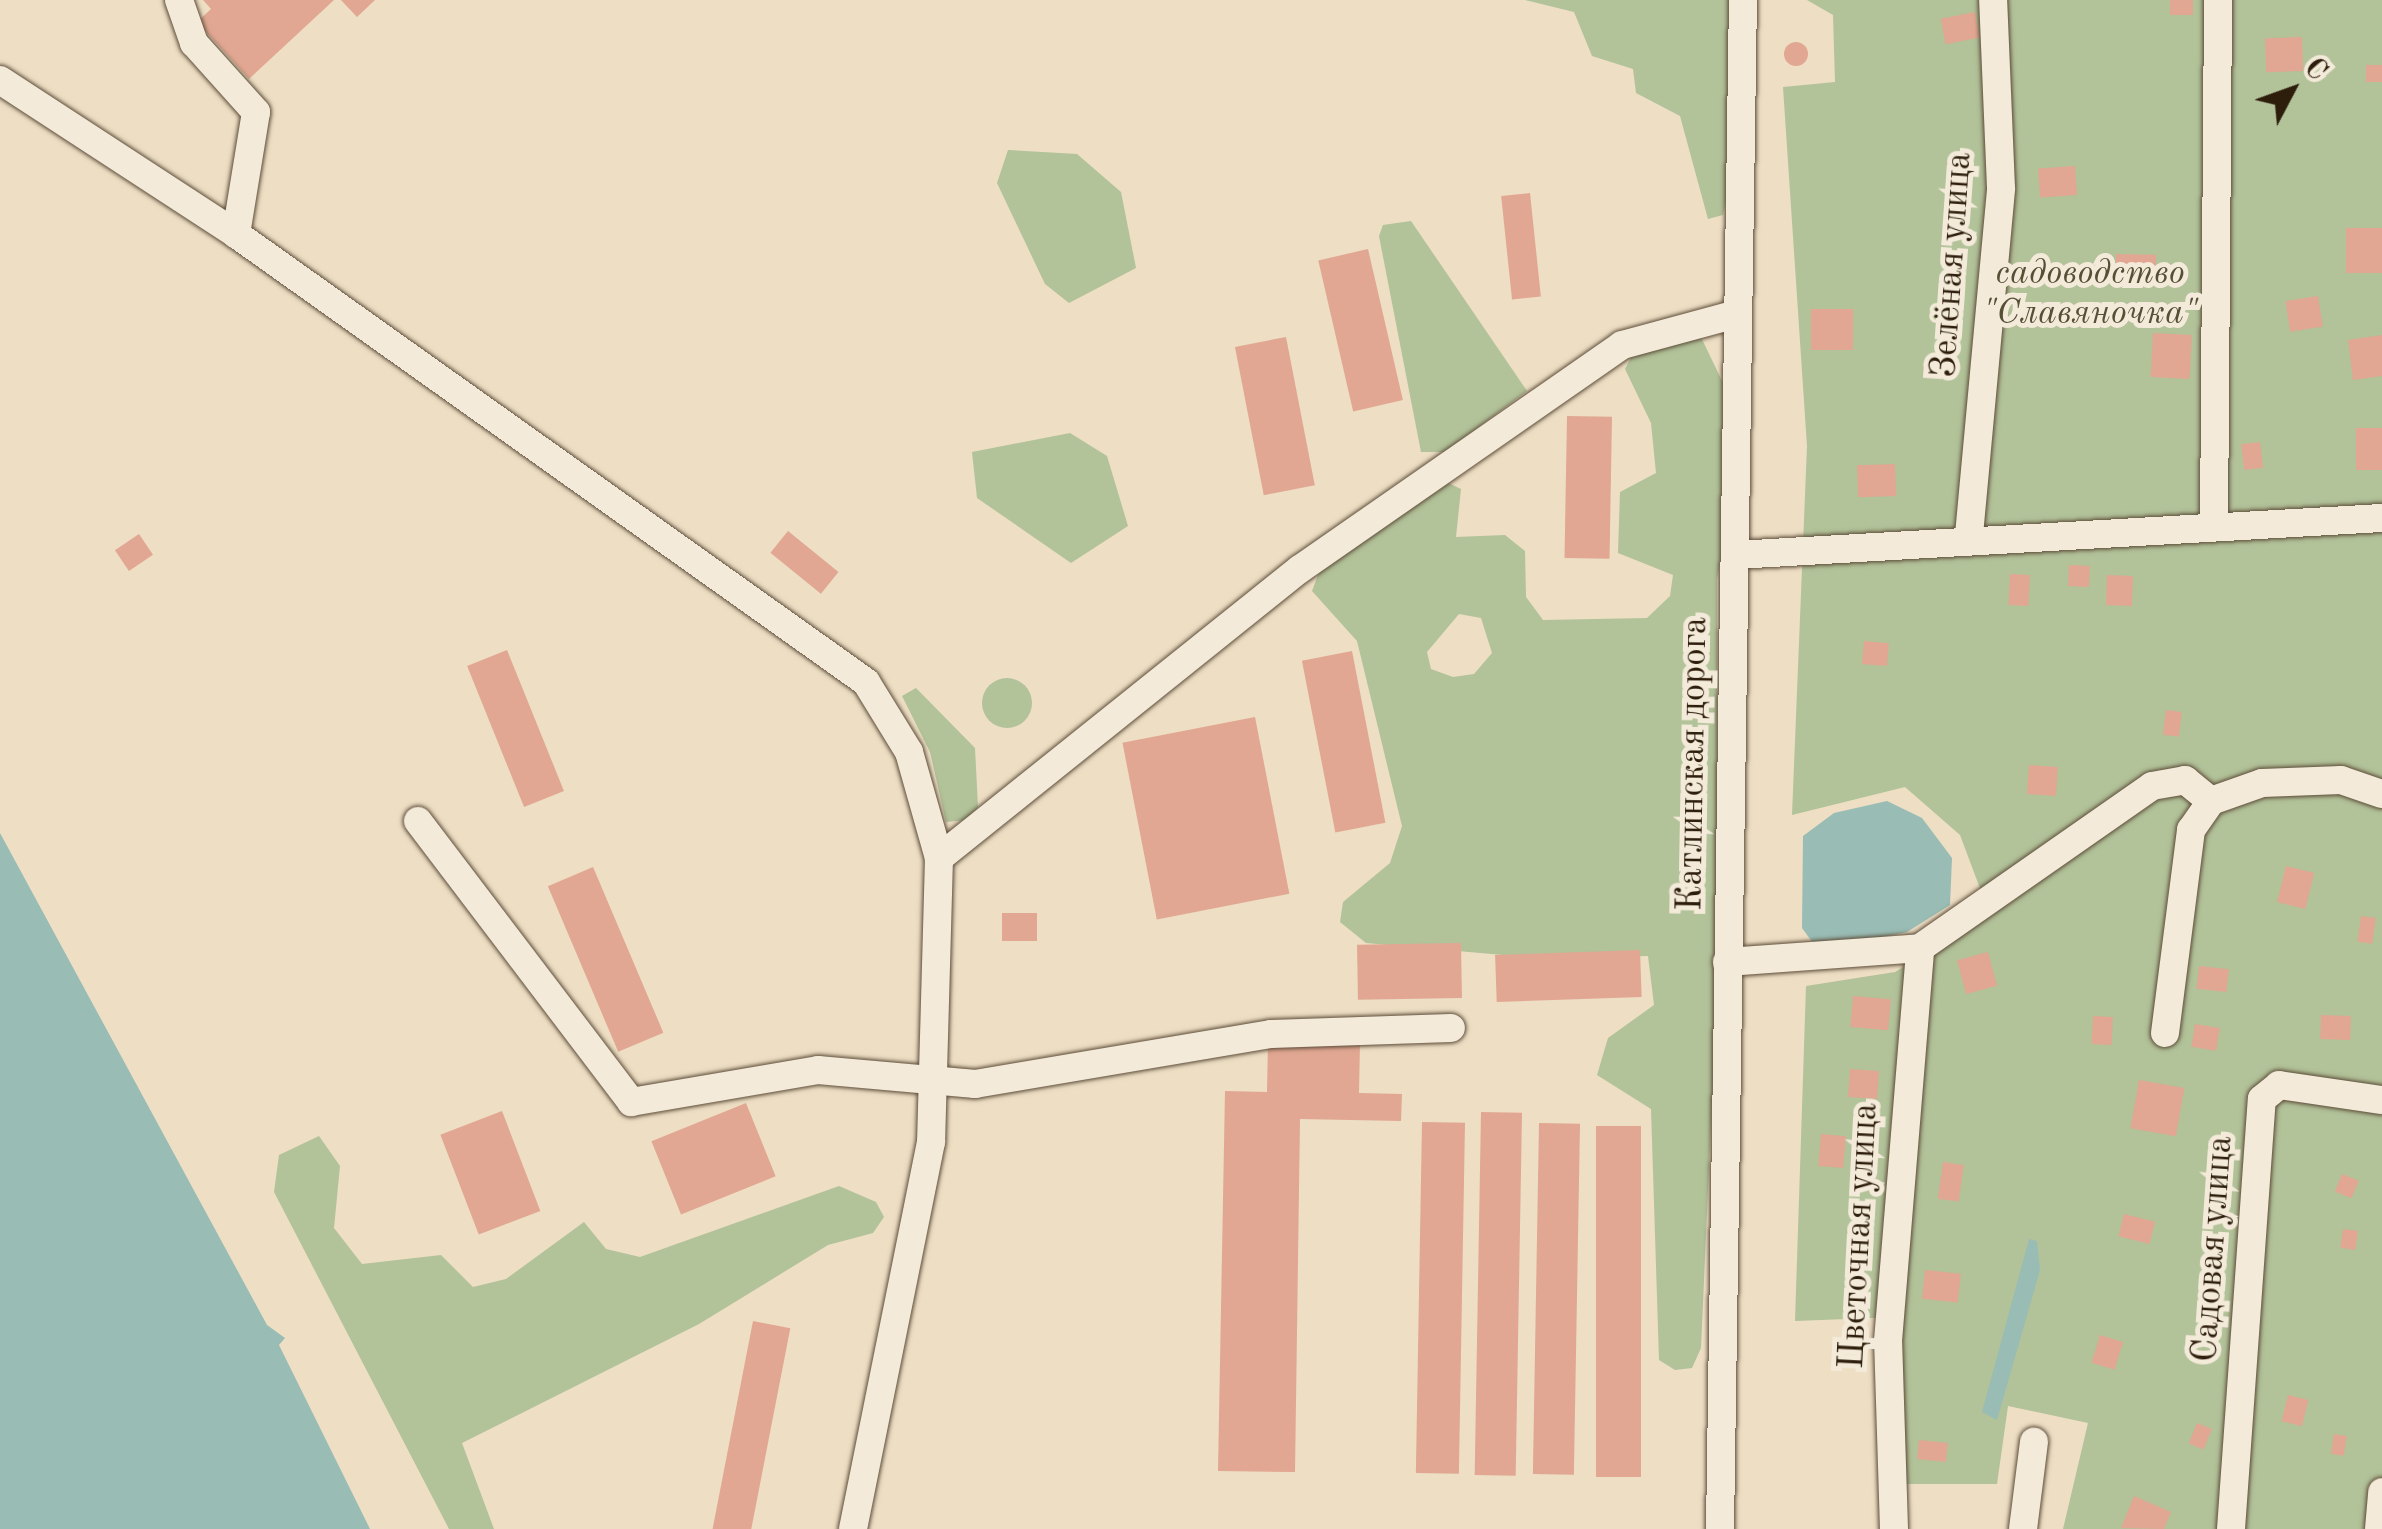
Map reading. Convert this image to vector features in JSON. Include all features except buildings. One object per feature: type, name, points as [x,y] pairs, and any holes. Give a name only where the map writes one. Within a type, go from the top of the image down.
[{"type":"street","points":[[179,0],[194,43],[256,112],[236,234]]},
{"type":"street","name":"Катлинская дорога","points":[[1720,1529],[1743,0]]},
{"type":"street","name":"Зелёная улица","points":[[1969,535],[2000,188],[1993,0]]},
{"type":"street","points":[[2214,524],[2218,0]]},
{"type":"street","points":[[0,80],[236,234],[866,682],[909,752],[939,858],[931,1142],[854,1529]]},
{"type":"street","points":[[939,858],[1300,569],[1622,346],[1736,314]]},
{"type":"street","points":[[1736,555],[1969,535],[2382,518]]},
{"type":"street","points":[[1727,962],[1920,948],[2152,786],[2185,780],[2211,802]]},
{"type":"street","points":[[2165,1033],[2191,830],[2211,802],[2262,783],[2341,780],[2382,794]]},
{"type":"street","points":[[418,821],[630,1102],[818,1070],[975,1084],[1272,1034],[1450,1028]]},
{"type":"street","name":"Цветочная улица","points":[[1894,1529],[1888,1340],[1920,948]]},
{"type":"street","name":"Садовая улица","points":[[2231,1529],[2262,1098],[2279,1085],[2382,1100]]},
{"type":"street","points":[[2022,1529],[2034,1442]]},
{"type":"street","points":[[2378,1529],[2382,1492]]},
{"type":"green space","points":[[1525,0],[1735,0],[1734,160],[1723,215],[1708,219],[1680,116],[1636,93],[1633,69],[1592,56],[1574,12]]},
{"type":"green space","name":"садоводство \"Славяночка\"","points":[[1807,0],[2382,0],[2382,1529],[2063,1529],[2088,1423],[2008,1406],[1997,1484],[1904,1484],[1898,1317],[1795,1321],[1806,986],[1895,972],[1990,915],[1960,835],[1905,787],[1792,815],[1807,446],[1783,87],[1835,82],[1833,15]]},
{"type":"green space","points":[[1008,150],[1077,154],[1121,192],[1136,268],[1069,303],[1045,284],[997,183]]},
{"type":"green space","points":[[1411,221],[1527,391],[1445,452],[1421,452],[1379,236],[1383,225]]},
{"type":"green space","points":[[1699,333],[1724,385],[1728,526],[1717,579],[1718,964],[1701,1348],[1692,1368],[1675,1370],[1659,1360],[1651,1109],[1597,1075],[1608,1038],[1654,1005],[1648,956],[1536,958],[1366,943],[1340,922],[1343,902],[1390,863],[1402,826],[1357,641],[1312,591],[1321,567],[1440,479],[1461,489],[1456,537],[1505,535],[1525,551],[1526,597],[1543,620],[1647,618],[1670,596],[1673,575],[1618,553],[1620,492],[1656,473],[1651,423],[1625,369],[1638,344]],"holes":[[[1459,614],[1481,618],[1492,653],[1474,674],[1453,677],[1431,669],[1427,652]]]},
{"type":"green space","points":[[1070,433],[1107,456],[1128,526],[1071,563],[977,498],[972,452]]},
{"type":"green space","points":[[1007,678],[1025,685],[1032,703],[1025,721],[1007,728],[989,721],[982,703],[989,685]]},
{"type":"green space","points":[[916,688],[975,748],[978,807],[968,820],[946,822],[930,752],[902,696]]},
{"type":"green space","points":[[319,1136],[340,1166],[334,1228],[362,1264],[441,1255],[473,1287],[506,1279],[584,1222],[606,1249],[640,1257],[839,1186],[876,1202],[884,1217],[873,1233],[828,1245],[699,1324],[462,1443],[494,1529],[449,1529],[274,1192],[279,1155]]},
{"type":"water","points":[[1887,801],[1922,818],[1952,858],[1950,905],[1907,932],[1830,948],[1813,943],[1802,928],[1803,836],[1834,813]]},
{"type":"water","points":[[0,833],[267,1325],[285,1338],[279,1345],[370,1529],[0,1529]]},
{"type":"water","points":[[2029,1239],[2037,1241],[2040,1270],[1997,1420],[1982,1412]]}]
